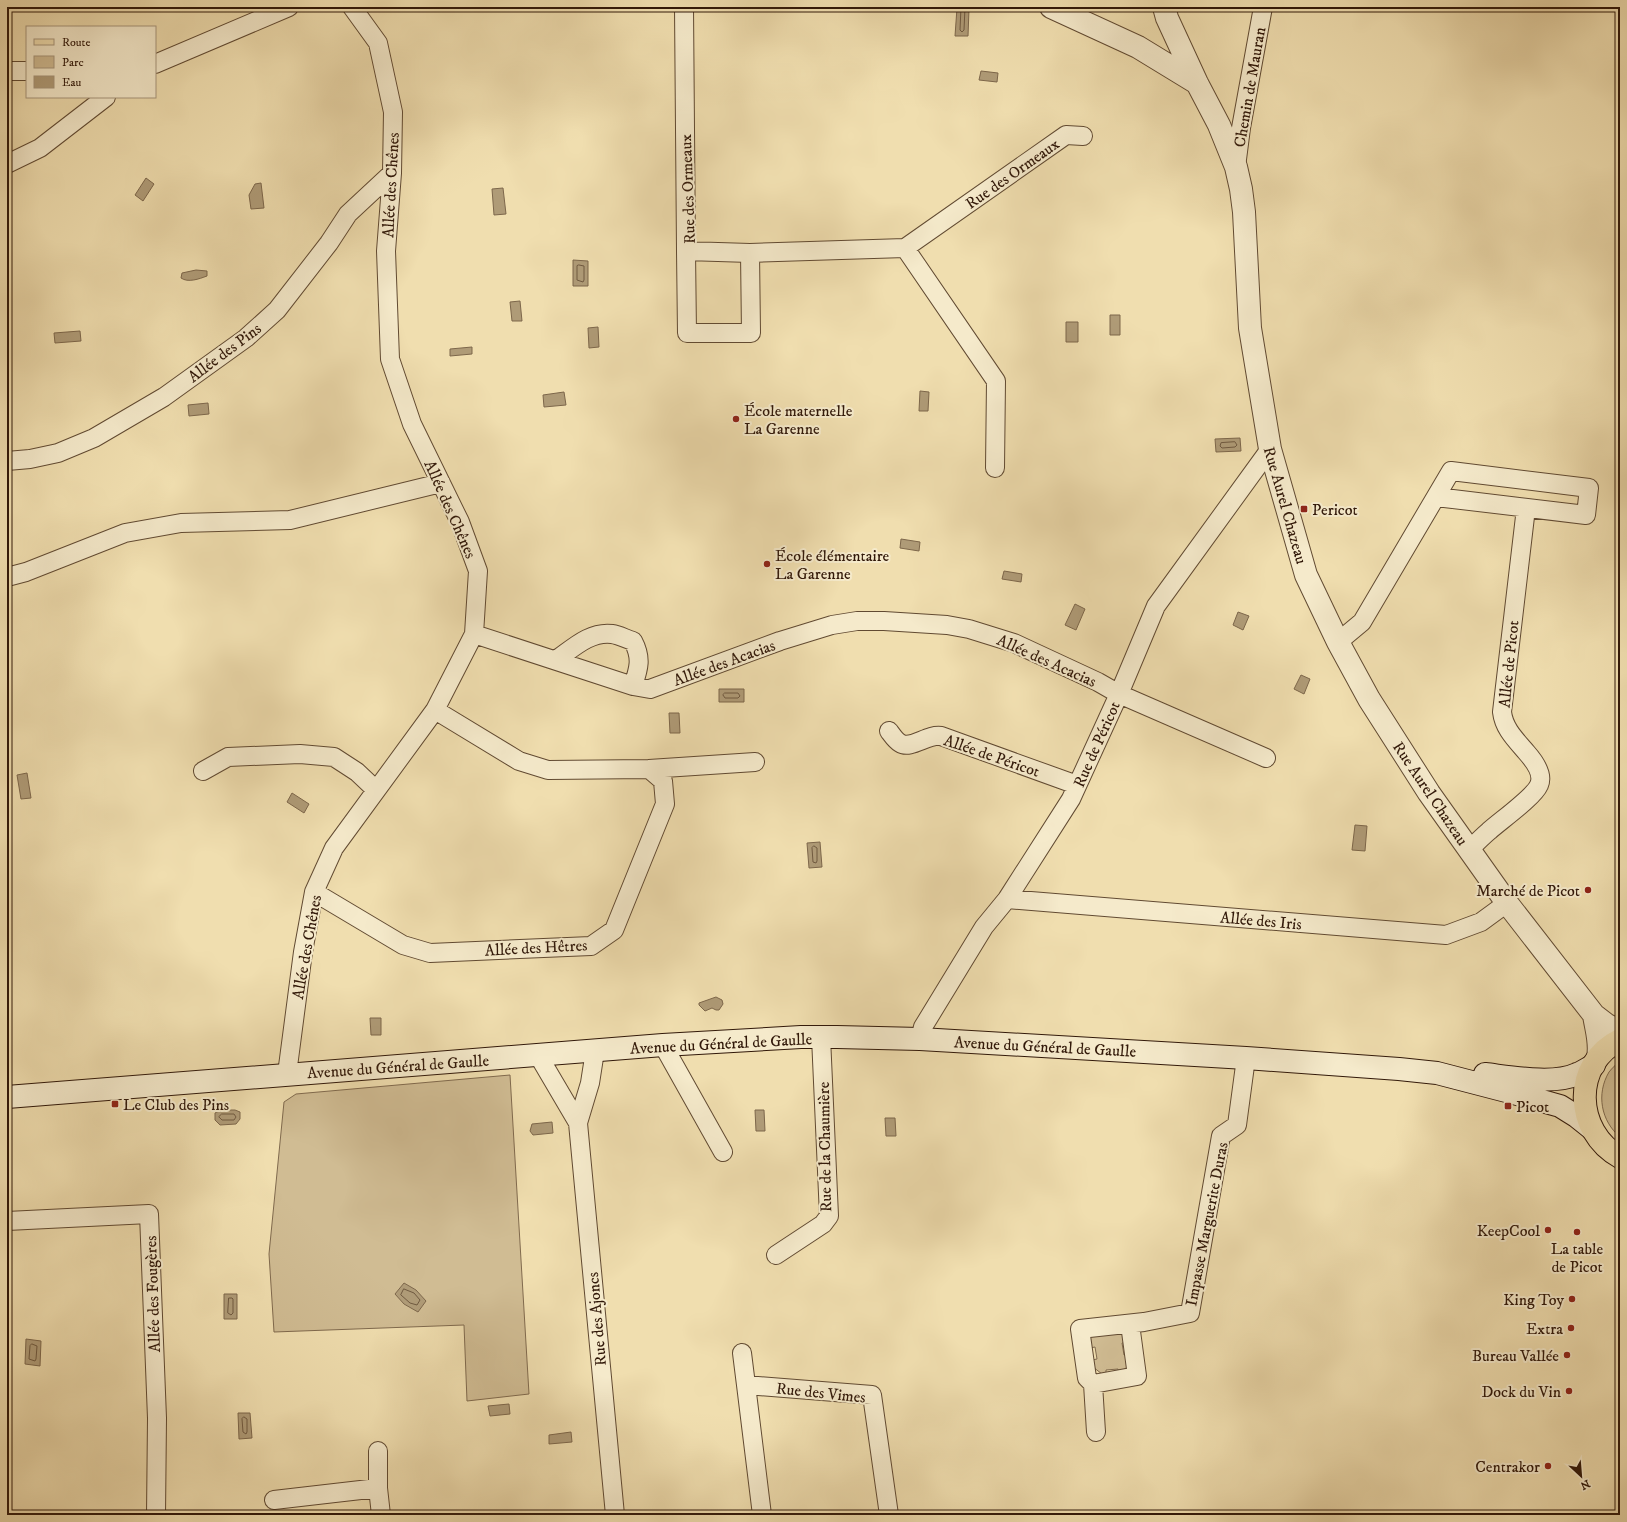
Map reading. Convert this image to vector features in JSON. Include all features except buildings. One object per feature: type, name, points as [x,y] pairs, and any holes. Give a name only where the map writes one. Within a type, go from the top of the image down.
[{"type":"main road","points":[[1053,7],[1138,47],[1197,83]]},
{"type":"main road","name":"Rue Aurel Chazeau","points":[[1164,7],[1167,18],[1197,83],[1219,125],[1236,167],[1244,212],[1250,328],[1270,449],[1306,575],[1338,642],[1369,699],[1429,793],[1507,904],[1594,1015],[1607,1025],[1620,1031]]},
{"type":"main road","name":"Rue Aurel Chazeau","points":[[1594,1015],[1600,1048],[1596,1061]]},
{"type":"main road","name":"Avenue du Général de Gaulle","points":[[7,1097],[663,1045],[821,1037],[920,1039],[1246,1058],[1437,1073],[1560,1106],[1591,1128]]},
{"type":"main road","points":[[1620,1040],[1613,1043],[1596,1061],[1588,1074],[1584,1102],[1591,1128],[1600,1142],[1609,1151],[1620,1157]]},
{"type":"main road","name":"Avenue du Général de Gaulle","points":[[1437,1073],[1460,1071],[1543,1079],[1564,1078],[1576,1075],[1596,1061]]},
{"type":"street","points":[[156,64],[289,7]]},
{"type":"street","name":"Allée des Chênes","points":[[287,1074],[303,952],[314,892],[334,848],[435,710],[474,634],[478,571],[460,522],[412,424],[390,359],[386,251],[392,172],[393,112],[378,43],[352,7]]},
{"type":"street","name":"Rue des Ormeaux","points":[[684,7],[686,251],[750,253],[905,248],[1066,136],[1083,136]]},
{"type":"street","name":"Chemin de Mauran","points":[[1236,167],[1241,128],[1263,7]]},
{"type":"street","points":[[7,71],[26,71]]},
{"type":"street","points":[[7,164],[40,148],[105,98]]},
{"type":"street","name":"Allée des Pins","points":[[7,460],[30,459],[58,453],[94,438],[164,397],[246,338],[277,310],[329,242],[348,214],[392,172]]},
{"type":"street","points":[[905,248],[996,381],[995,468]]},
{"type":"street","points":[[686,251],[687,333],[751,333],[750,253]]},
{"type":"street","name":"Rue de Péricot","points":[[920,1039],[923,1027],[984,927],[1007,899],[1071,799],[1119,694],[1156,606],[1270,449]]},
{"type":"street","points":[[1338,642],[1362,622],[1451,471],[1589,488],[1586,515],[1436,497]]},
{"type":"street","points":[[7,577],[26,572],[125,533],[181,523],[290,520],[441,483]]},
{"type":"street","name":"Allée de Picot","points":[[1469,850],[1487,832],[1529,796],[1538,786],[1540,777],[1537,765],[1508,730],[1503,721],[1502,712],[1526,508]]},
{"type":"street","name":"Allée des Acacias","points":[[474,634],[633,686],[650,689],[780,641],[832,625],[857,621],[884,621],[947,625],[969,629],[1014,643],[1098,682],[1119,694],[1266,758]]},
{"type":"street","points":[[556,660],[590,636],[613,634],[626,638],[633,641],[638,649],[639,666],[633,686]]},
{"type":"street","points":[[435,710],[519,761],[548,770],[649,768],[755,762]]},
{"type":"street","name":"Allée de Péricot","points":[[889,731],[900,743],[906,744],[911,744],[929,737],[941,736],[1077,785]]},
{"type":"street","points":[[203,771],[228,757],[300,754],[334,757],[357,772],[376,790]]},
{"type":"street","name":"Allée des Hêtres","points":[[314,892],[403,945],[430,953],[591,946],[614,930],[665,804],[663,781],[649,768]]},
{"type":"street","name":"Allée des Iris","points":[[1007,899],[1446,936],[1481,922],[1507,904]]},
{"type":"street","name":"Rue de la Chaumière","points":[[776,1254],[823,1224],[828,1216],[821,1037]]},
{"type":"street","points":[[663,1045],[724,1152]]},
{"type":"street","name":"Rue des Ajoncs","points":[[595,1051],[590,1083],[578,1122],[615,1515]]},
{"type":"street","name":"Rue des Ajoncs","points":[[538,1055],[578,1122]]},
{"type":"street","name":"Impasse Marguerite Duras","points":[[1093,1384],[1087,1378],[1080,1329],[1130,1324],[1190,1313],[1221,1136],[1237,1125],[1246,1058]]},
{"type":"street","name":"Allée des Fougères","points":[[7,1221],[149,1214],[157,1418],[156,1515]]},
{"type":"street","points":[[1096,1432],[1093,1384],[1137,1376],[1130,1324]]},
{"type":"street","points":[[742,1353],[762,1515]]},
{"type":"street","name":"Rue des Vimes","points":[[746,1385],[872,1395],[889,1515]]},
{"type":"street","points":[[378,1451],[380,1515]]},
{"type":"street","points":[[274,1500],[378,1488]]},
{"type":"green space","points":[[1620,1060],[1620,1137],[1608,1123],[1602,1107],[1602,1098],[1605,1080],[1609,1072]]},
{"type":"green space","points":[[510,1075],[529,1394],[467,1401],[464,1325],[274,1332],[269,1254],[284,1102],[296,1094]]},
{"type":"green space","points":[[1122,1331],[1127,1342],[1122,1343],[1124,1355],[1129,1355],[1127,1367],[1119,1374],[1118,1369],[1106,1370],[1106,1375],[1102,1374],[1093,1367],[1092,1360],[1097,1359],[1095,1347],[1090,1348],[1089,1340],[1091,1336]]},
{"type":"water","points":[[957,8],[969,9],[968,36],[955,36]]},
{"type":"water","points":[[981,71],[998,73],[997,82],[979,80]]},
{"type":"water","points":[[146,178],[154,184],[143,201],[135,195]]},
{"type":"water","points":[[261,183],[264,208],[251,209],[249,195],[255,184]]},
{"type":"water","points":[[503,188],[506,214],[494,215],[492,189]]},
{"type":"water","points":[[573,260],[588,261],[588,286],[573,286]]},
{"type":"water","points":[[196,270],[207,271],[207,276],[190,280],[181,278],[182,273]]},
{"type":"water","points":[[520,301],[522,321],[512,321],[510,302]]},
{"type":"water","points":[[1110,315],[1120,315],[1120,335],[1110,335]]},
{"type":"water","points":[[1066,322],[1078,322],[1078,342],[1066,342]]},
{"type":"water","points":[[598,327],[599,347],[589,348],[588,328]]},
{"type":"water","points":[[80,331],[81,341],[55,343],[54,333]]},
{"type":"water","points":[[472,347],[472,354],[450,356],[450,349]]},
{"type":"water","points":[[920,391],[929,392],[928,411],[919,411]]},
{"type":"water","points":[[564,392],[566,405],[544,407],[543,395]]},
{"type":"water","points":[[208,403],[209,414],[189,416],[188,405]]},
{"type":"water","points":[[1240,438],[1241,451],[1216,452],[1215,439]]},
{"type":"water","points":[[901,539],[920,542],[919,551],[900,548]]},
{"type":"water","points":[[1004,571],[1022,574],[1021,582],[1002,579]]},
{"type":"water","points":[[1075,604],[1085,609],[1076,630],[1065,625]]},
{"type":"water","points":[[1238,612],[1249,616],[1243,630],[1233,625]]},
{"type":"water","points":[[1301,675],[1310,679],[1304,694],[1294,689]]},
{"type":"water","points":[[719,689],[744,689],[744,702],[719,702]]},
{"type":"water","points":[[669,713],[679,713],[680,733],[670,733]]},
{"type":"water","points":[[27,773],[31,798],[21,799],[17,775]]},
{"type":"water","points":[[292,793],[309,804],[304,813],[287,802]]},
{"type":"water","points":[[1355,825],[1367,826],[1365,851],[1352,850]]},
{"type":"water","points":[[820,842],[822,867],[809,868],[807,843]]},
{"type":"water","points":[[716,997],[722,1000],[723,1004],[719,1010],[712,1008],[705,1011],[699,1005],[699,1003]]},
{"type":"water","points":[[370,1018],[381,1018],[381,1035],[371,1035]]},
{"type":"water","points":[[221,1110],[235,1110],[240,1112],[240,1119],[236,1124],[220,1125],[215,1120],[215,1113]]},
{"type":"water","points":[[755,1110],[764,1110],[765,1131],[756,1131]]},
{"type":"water","points":[[885,1118],[895,1118],[896,1136],[886,1136]]},
{"type":"water","points":[[552,1122],[553,1133],[533,1135],[530,1131],[532,1124]]},
{"type":"water","points":[[404,1283],[416,1290],[426,1301],[418,1312],[404,1304],[395,1294]]},
{"type":"water","points":[[224,1294],[237,1294],[237,1319],[224,1319]]},
{"type":"water","points":[[26,1339],[41,1341],[40,1366],[25,1364]]},
{"type":"water","points":[[509,1404],[510,1414],[490,1416],[488,1406]]},
{"type":"water","points":[[238,1413],[250,1413],[252,1438],[239,1439]]},
{"type":"water","points":[[571,1432],[572,1442],[549,1444],[549,1435]]},
{"type":"place","name":"École maternelle La Garenne","points":[[736,419]]},
{"type":"place","name":"Pericot","points":[[1304,509]]},
{"type":"place","name":"École élémentaire La Garenne","points":[[767,564]]},
{"type":"place","name":"Marché de Picot","points":[[1588,890]]},
{"type":"place","name":"Le Club des Pins","points":[[115,1104]]},
{"type":"place","name":"Picot","points":[[1508,1106]]},
{"type":"place","name":"KeepCool","points":[[1548,1230]]},
{"type":"place","name":"La table de Picot","points":[[1577,1232]]},
{"type":"place","name":"King Toy","points":[[1572,1299]]},
{"type":"place","name":"Extra","points":[[1571,1328]]},
{"type":"place","name":"Bureau Vallée","points":[[1567,1355]]},
{"type":"place","name":"Dock du Vin","points":[[1569,1391]]},
{"type":"place","name":"Centrakor","points":[[1548,1466]]}]
